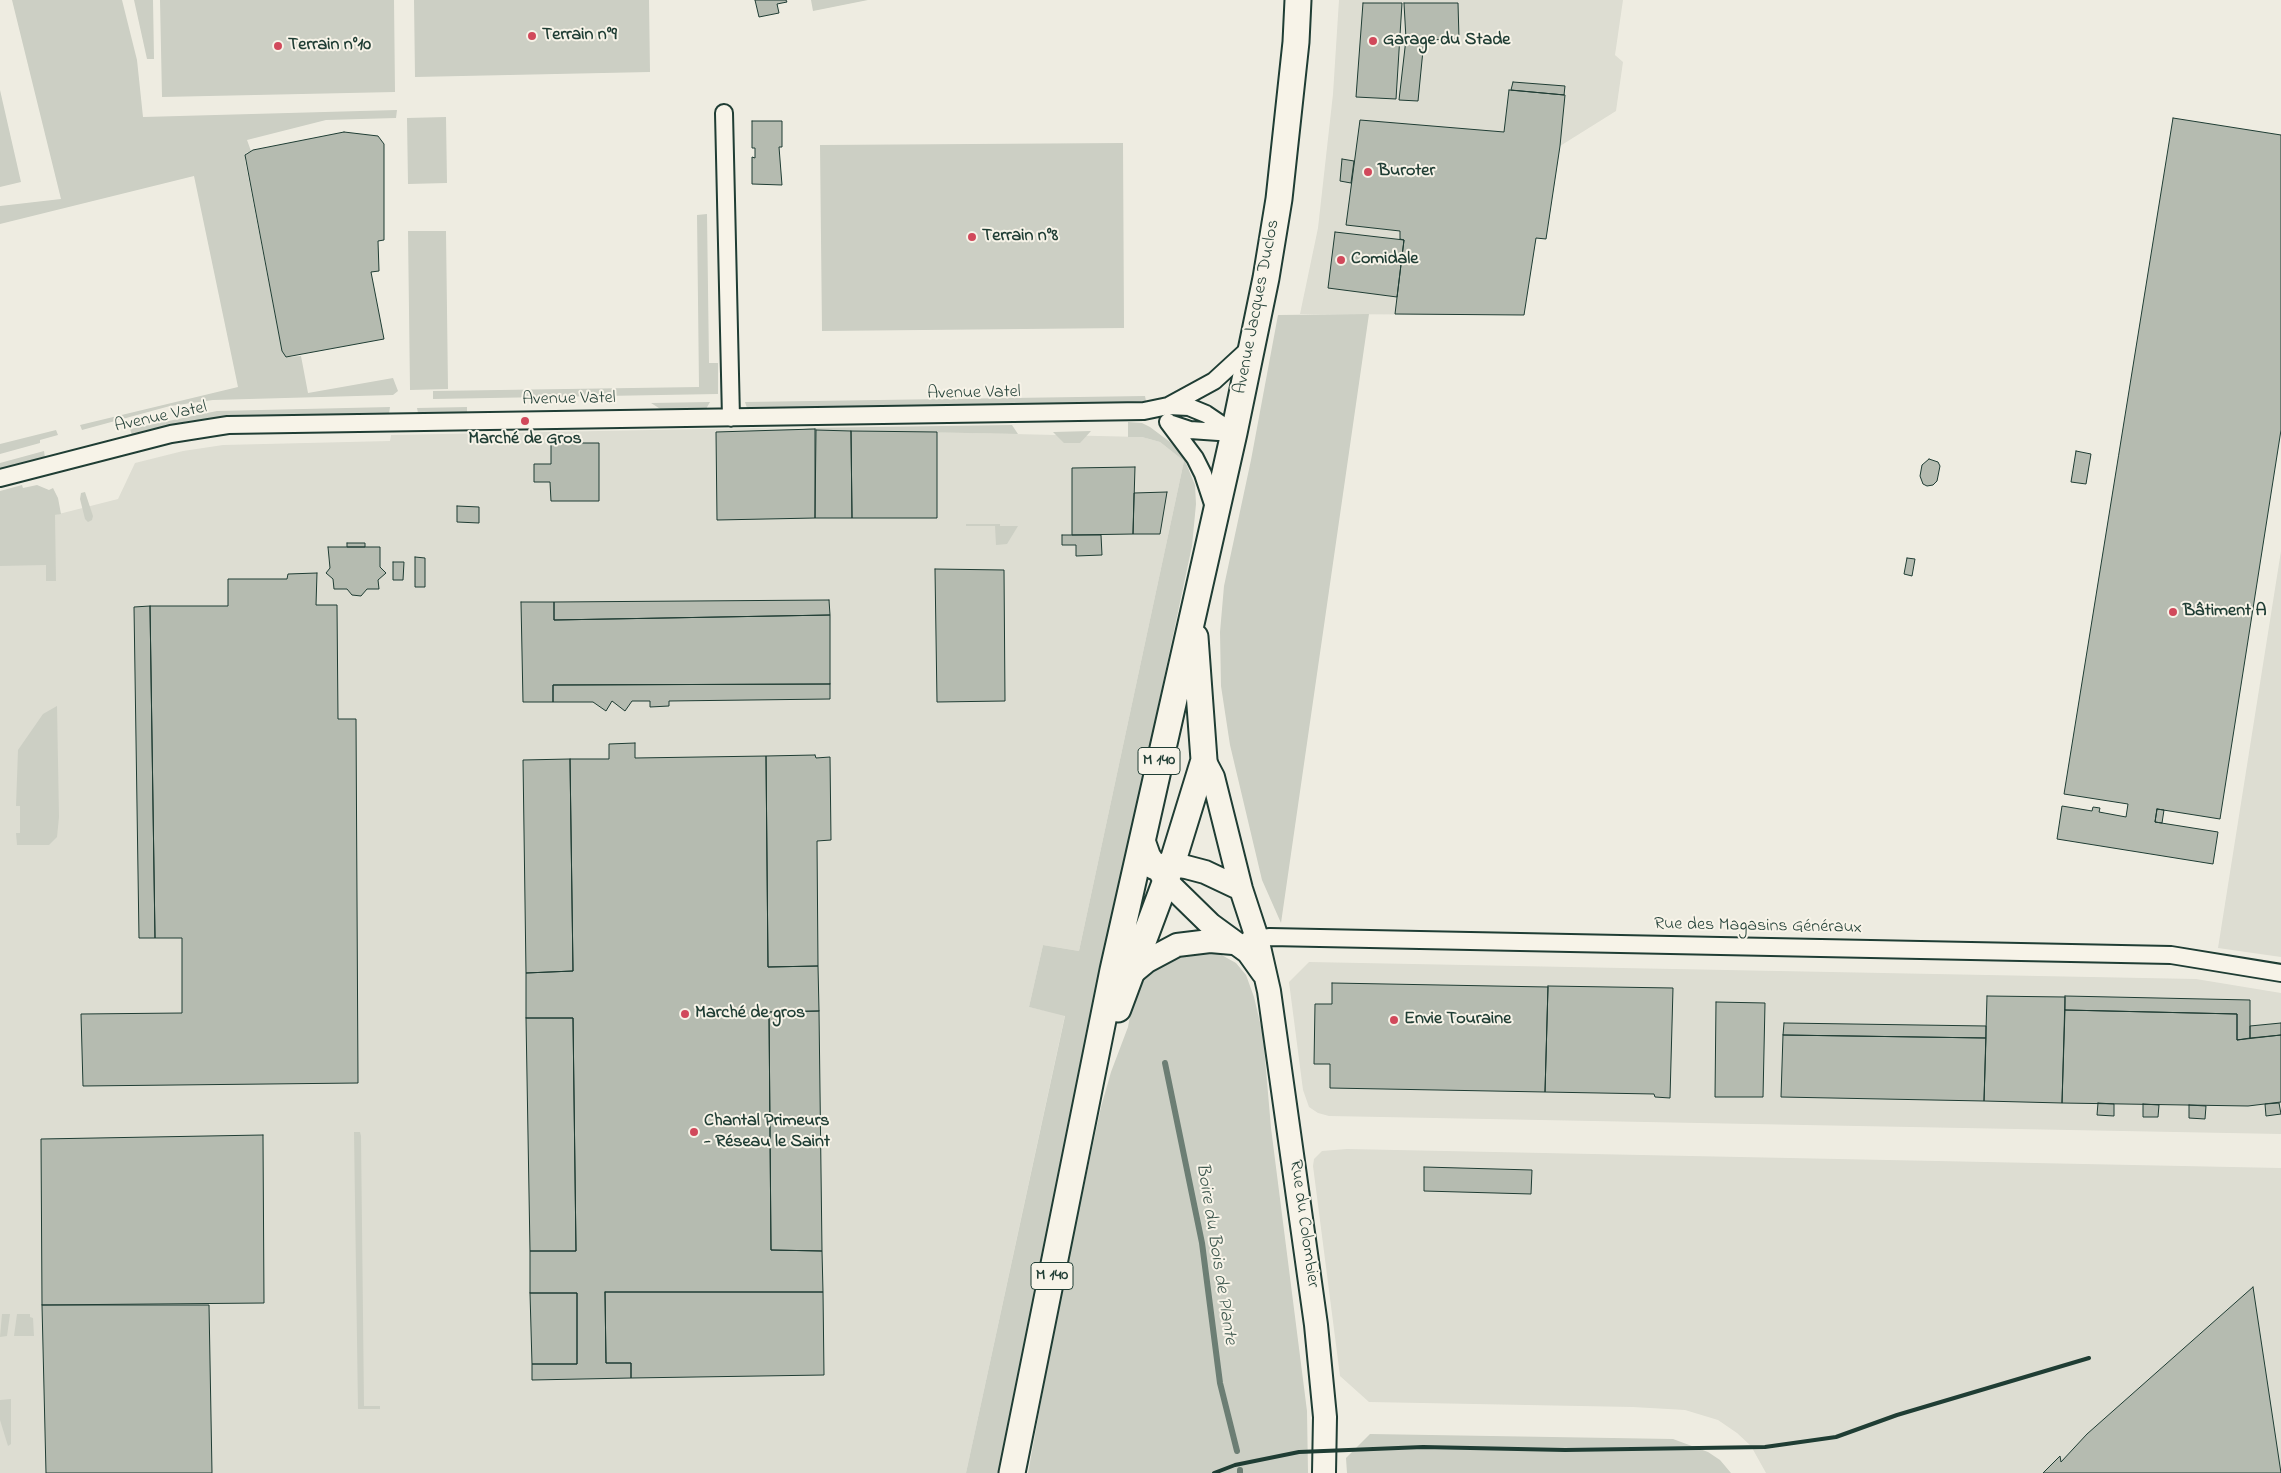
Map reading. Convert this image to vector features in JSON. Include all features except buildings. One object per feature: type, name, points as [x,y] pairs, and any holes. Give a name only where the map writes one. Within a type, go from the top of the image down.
[{"type":"main road","name":"Avenue Jacques Duclos","points":[[1194,610],[1234,433],[1279,199],[1296,42],[1298,0]]},
{"type":"main road","name":"M 140","points":[[1092,1079],[1204,760],[1194,610]]},
{"type":"main road","name":"M 140","points":[[1012,1473],[1113,970],[1176,682],[1194,610]]},
{"type":"main road","name":"Rue du Colombier","points":[[1204,760],[1213,777],[1240,889],[1257,938],[1269,991],[1316,1325],[1325,1417],[1324,1473]]},
{"type":"main road","name":"Rue du Colombier","points":[[1143,839],[1188,904],[1233,943],[1248,952],[1265,976]]},
{"type":"main road","points":[[1133,884],[1164,871],[1205,872],[1240,889]]},
{"type":"main road","points":[[1130,974],[1147,961],[1177,945],[1210,941],[1233,943]]},
{"type":"street","points":[[724,113],[731,418]]},
{"type":"street","points":[[1216,512],[1196,458],[1168,414],[1214,381],[1251,347]]},
{"type":"street","name":"Avenue Vatel","points":[[0,478],[162,436],[228,425],[1144,411],[1168,414],[1190,430],[1234,433]]},
{"type":"street","name":"Rue des Magasins Généraux","points":[[1233,943],[1257,938],[2171,955],[2281,973]]},
{"type":"shaded area","points":[[12,0],[122,0],[137,60],[143,117],[397,110],[396,118],[326,120],[247,140],[251,151],[246,153],[245,160],[282,351],[286,357],[301,356],[308,393],[393,378],[398,391],[393,395],[213,400],[170,406],[82,430],[80,425],[238,387],[194,176],[0,224],[0,206],[61,199]]},
{"type":"shaded area","points":[[134,0],[153,0],[154,59],[147,59]]},
{"type":"shaded area","name":"Terrain n°10","points":[[160,0],[394,0],[395,92],[162,97]]},
{"type":"shaded area","name":"Terrain n°9","points":[[414,0],[649,0],[650,72],[415,77]]},
{"type":"shaded area","points":[[811,0],[868,0],[813,11]]},
{"type":"shaded area","points":[[1339,0],[1623,0],[1615,55],[1623,62],[1616,111],[1560,146],[1546,239],[1536,238],[1524,315],[1300,314],[1318,228],[1333,94]]},
{"type":"shaded area","points":[[0,90],[21,182],[0,187]]},
{"type":"shaded area","points":[[446,117],[447,183],[408,184],[407,118]]},
{"type":"shaded area","name":"Terrain n°8","points":[[1123,143],[1124,328],[822,331],[820,145]]},
{"type":"shaded area","points":[[707,214],[709,363],[718,363],[718,394],[433,399],[433,391],[699,387],[697,215]]},
{"type":"shaded area","points":[[408,231],[446,231],[448,389],[410,390]]},
{"type":"shaded area","points":[[1369,314],[1281,923],[1262,880],[1230,745],[1221,686],[1220,632],[1224,586],[1251,460],[1278,315]]},
{"type":"shaded area","points":[[1145,396],[1146,401],[1132,402],[747,408],[745,402]]},
{"type":"shaded area","points":[[710,402],[706,409],[662,410],[651,403]]},
{"type":"shaded area","points":[[390,407],[389,414],[234,416],[188,421],[132,435],[130,429],[217,411]]},
{"type":"shaded area","points":[[467,407],[467,412],[418,413],[417,408]]},
{"type":"shaded area","points":[[1128,422],[1142,423],[1150,427],[1170,442],[1183,456],[1195,485],[1196,504],[1192,546],[1098,988],[1001,1473],[966,1473],[1065,1016],[1029,1007],[1043,945],[1079,951],[1184,461],[1160,442],[1142,437],[1128,437]]},
{"type":"shaded area","points":[[1012,425],[1018,434],[816,430],[803,428]]},
{"type":"shaded area","points":[[756,428],[1142,437],[1160,442],[1184,461],[1079,951],[1043,945],[1029,1007],[1065,1015],[966,1473],[0,1473],[0,498],[55,515],[118,499],[135,463],[183,451],[223,445],[390,441],[391,435]]},
{"type":"shaded area","points":[[56,430],[58,435],[40,440],[40,443],[0,454],[0,444]]},
{"type":"shaded area","points":[[1091,431],[1080,443],[1064,443],[1053,432]]},
{"type":"shaded area","points":[[44,451],[45,458],[0,469],[0,463]]},
{"type":"shaded area","points":[[22,485],[23,488],[37,485],[49,490],[53,488],[58,498],[61,514],[55,515],[56,581],[46,581],[46,565],[0,566],[0,491]]},
{"type":"shaded area","points":[[85,492],[93,516],[92,520],[88,522],[85,519],[80,499],[81,493]]},
{"type":"shaded area","points":[[966,524],[1018,526],[1007,544],[996,545],[995,526],[966,526]]},
{"type":"shaded area","points":[[2281,551],[2281,957],[2218,948]]},
{"type":"shaded area","points":[[57,706],[59,817],[57,837],[49,845],[17,845],[16,833],[20,833],[20,806],[16,806],[18,750],[43,714]]},
{"type":"shaded area","points":[[1198,951],[1218,953],[1236,963],[1246,975],[1254,997],[1263,1035],[1271,1128],[1307,1411],[1308,1473],[1028,1473],[1060,1298],[1101,1107],[1111,1072],[1128,1027],[1132,1005],[1137,990],[1152,968],[1166,959]]},
{"type":"shaded area","points":[[1309,962],[2196,979],[2281,993],[2281,1134],[1329,1116],[1318,1113],[1309,1107],[1303,1090],[1289,982]]},
{"type":"shaded area","points":[[354,1132],[360,1132],[361,1136],[364,1406],[380,1406],[380,1409],[358,1409]]},
{"type":"shaded area","points":[[1347,1149],[2281,1168],[2281,1473],[1766,1473],[1751,1446],[1737,1433],[1718,1420],[1685,1410],[1633,1407],[1369,1402],[1340,1376],[1313,1166],[1314,1159],[1322,1151]]},
{"type":"shaded area","points":[[2,1314],[10,1314],[7,1336],[0,1337]]},
{"type":"shaded area","points":[[17,1314],[30,1314],[30,1317],[33,1318],[34,1336],[14,1336]]},
{"type":"shaded area","points":[[11,1399],[11,1444],[8,1446],[0,1420],[0,1400]]},
{"type":"shaded area","points":[[1370,1434],[1673,1439],[1708,1452],[1720,1460],[1731,1473],[1347,1473],[1346,1458]]},
{"type":"waterway","name":"Boire du Bois de Plante","points":[[1165,1063],[1202,1243],[1220,1383],[1237,1451]]},
{"type":"railway","points":[[1214,1473],[1235,1465],[1299,1452],[1423,1447],[1565,1450],[1765,1447],[1836,1437],[1897,1415],[2089,1358]]},
{"type":"place","name":"Terrain n°9","points":[[532,36]]},
{"type":"place","name":"Garage du Stade","points":[[1373,41]]},
{"type":"place","name":"Terrain n°10","points":[[278,46]]},
{"type":"place","name":"Buroter","points":[[1368,172]]},
{"type":"place","name":"Terrain n°8","points":[[972,237]]},
{"type":"place","name":"Comidale","points":[[1341,260]]},
{"type":"place","name":"Marché de Gros","points":[[525,421]]},
{"type":"place","name":"Bâtiment A","points":[[2173,612]]},
{"type":"place","name":"Marché de gros","points":[[685,1014]]},
{"type":"place","name":"Envie Touraine","points":[[1394,1020]]},
{"type":"place","name":"Chantal Primeurs - Réseau le Saint","points":[[694,1132]]}]
